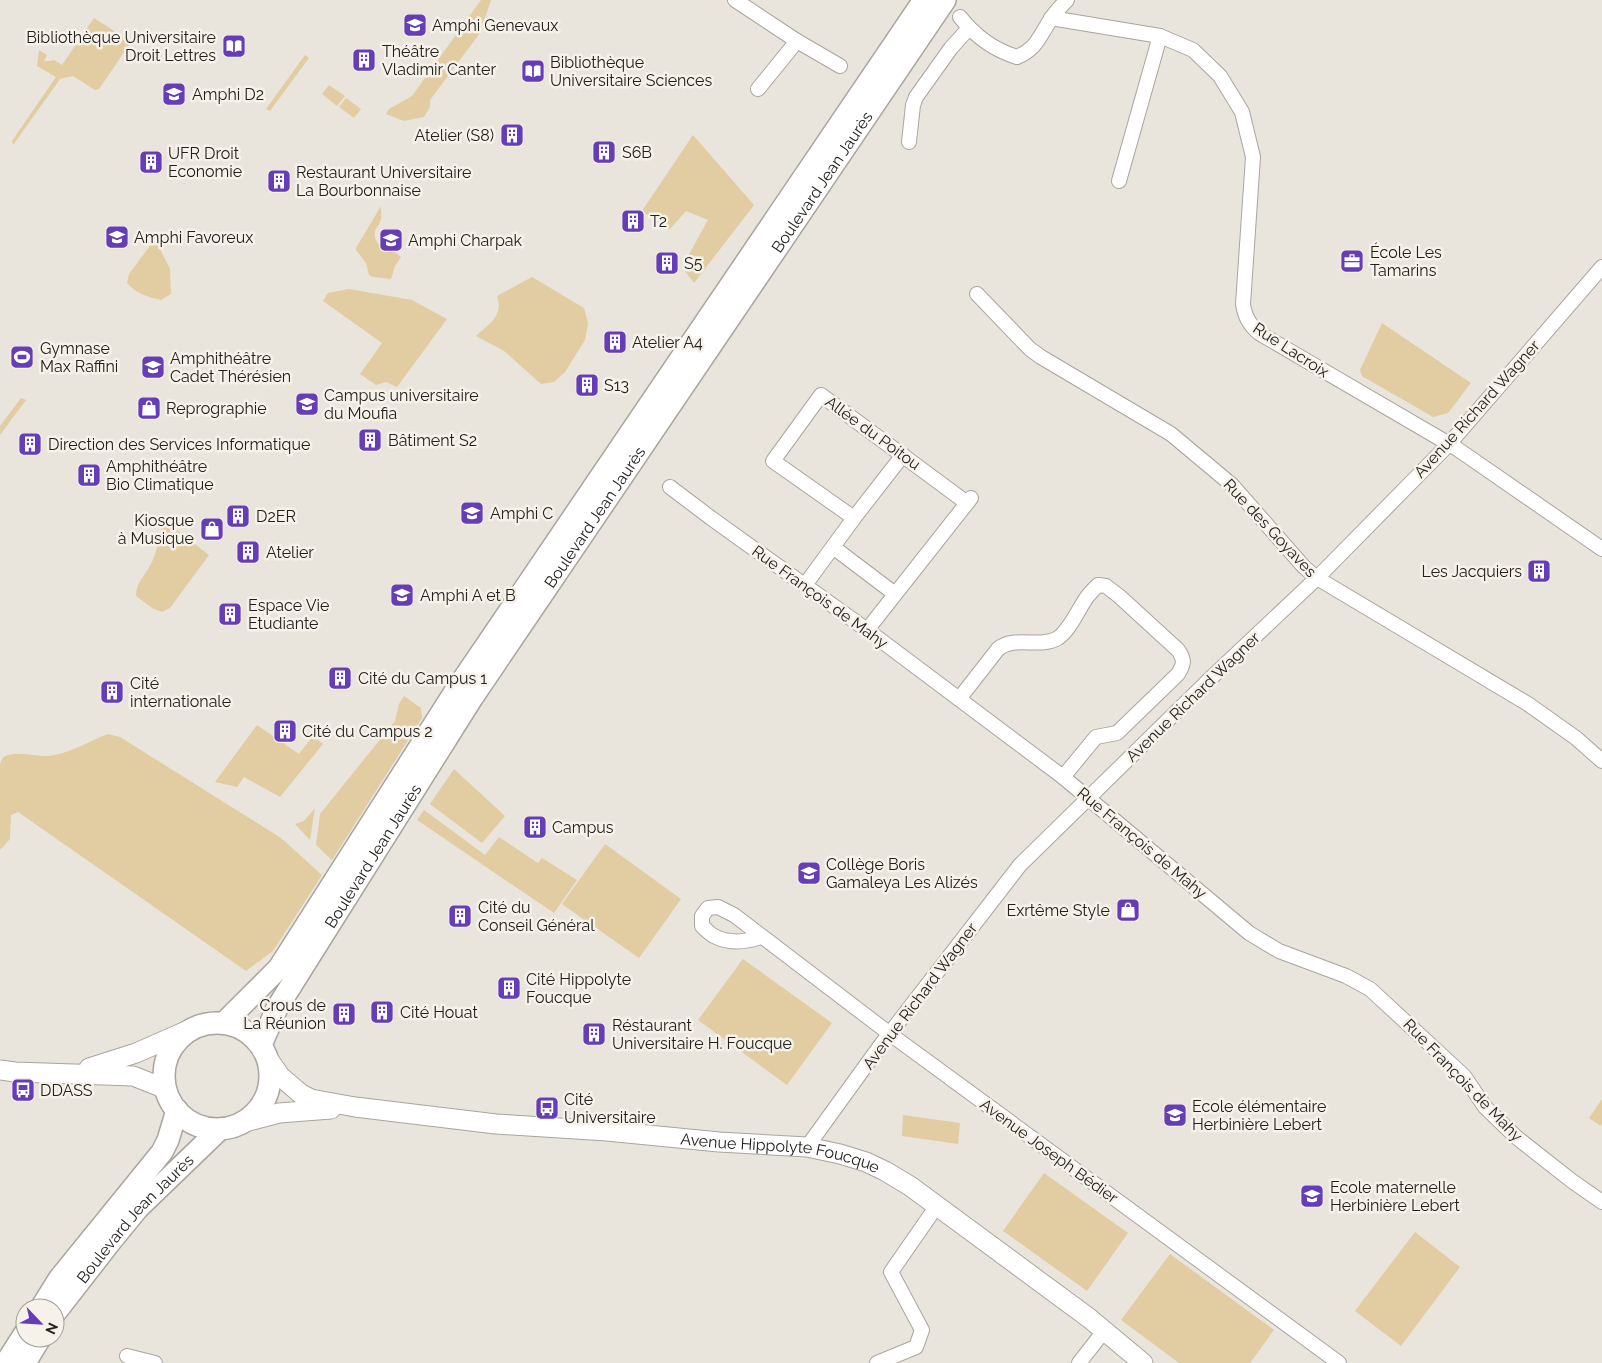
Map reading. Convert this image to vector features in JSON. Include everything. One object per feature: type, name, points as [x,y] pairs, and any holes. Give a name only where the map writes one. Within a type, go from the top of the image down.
[{"type":"main road","name":"Boulevard Jean Jaurès","points":[[224,1023],[279,968],[458,687],[922,13],[945,0]]},
{"type":"main road","name":"Boulevard Jean Jaurès","points":[[193,1028],[179,1039],[169,1054],[164,1071],[166,1089],[170,1100],[177,1110],[189,1121],[204,1127],[220,1129],[241,1123],[262,1104],[268,1092],[270,1075],[265,1053],[277,1008],[472,698],[922,13]]},
{"type":"main road","points":[[193,1028],[208,1023],[224,1023],[238,1026],[251,1034],[265,1053]]},
{"type":"main road","name":"Boulevard Jean Jaurès","points":[[47,1298],[59,1279],[162,1152],[168,1140],[177,1110]]},
{"type":"main road","name":"Boulevard Jean Jaurès","points":[[65,1300],[138,1208],[220,1129]]},
{"type":"main road","points":[[6,1363],[16,1348]]},
{"type":"main road","points":[[25,1363],[34,1348]]},
{"type":"street","points":[[735,0],[797,41],[840,66]]},
{"type":"street","points":[[960,17],[976,35],[1002,53],[1017,57],[1027,53],[1036,44],[1051,18],[1067,0]]},
{"type":"street","name":"Rue Lacroix","points":[[1051,18],[1160,36],[1194,50],[1220,76],[1242,112],[1252,157],[1243,304],[1245,316],[1258,333],[1448,444],[1602,550]]},
{"type":"street","points":[[910,142],[912,105],[916,97],[951,48],[969,28]]},
{"type":"street","points":[[1119,181],[1160,36]]},
{"type":"street","points":[[758,89],[797,41]]},
{"type":"street","name":"Avenue Richard Wagner","points":[[807,1148],[890,1034],[1020,865],[1212,677],[1317,578],[1448,444],[1602,267]]},
{"type":"street","name":"Rue des Goyaves","points":[[977,294],[1035,353],[1172,434],[1232,485],[1304,567],[1317,578],[1528,704],[1576,738],[1602,761]]},
{"type":"street","name":"Allée du Poitou","points":[[854,518],[773,461],[821,395],[969,500],[896,594]]},
{"type":"street","points":[[805,585],[903,455]]},
{"type":"street","name":"Rue François de Mahy","points":[[670,487],[867,630],[1063,777],[1249,933],[1279,951],[1346,976],[1370,989],[1464,1076],[1486,1107],[1516,1137],[1602,1202]]},
{"type":"street","points":[[833,547],[896,594],[867,630]]},
{"type":"street","points":[[959,698],[998,649],[1005,644],[1048,641],[1058,638],[1065,631],[1088,595],[1098,585],[1106,586],[1178,650],[1184,658],[1183,665],[1178,674],[1117,733],[1096,737],[1063,777]]},
{"type":"street","name":"Avenue Joseph Bédier","points":[[761,937],[890,1034],[1339,1363]]},
{"type":"street","points":[[69,1074],[136,1053],[193,1028]]},
{"type":"street","name":"Avenue Hippolyte Foucque","points":[[265,1053],[280,1076],[301,1094],[355,1108],[496,1124],[607,1131],[807,1148],[853,1158],[885,1171],[910,1186],[936,1207],[1076,1308],[1143,1363]]},
{"type":"street","points":[[0,1070],[69,1074],[116,1074],[133,1076],[166,1089]]},
{"type":"street","name":"Avenue Hippolyte Foucque","points":[[241,1123],[279,1113],[355,1108]]},
{"type":"street","points":[[877,1363],[916,1347],[922,1330],[891,1272],[936,1207]]},
{"type":"street","points":[[1079,1363],[1104,1331]]},
{"type":"street","points":[[126,1356],[155,1363]]},
{"type":"shaded area","points":[[481,0],[491,0],[480,33],[430,100],[430,107],[424,117],[404,121],[386,114],[389,109],[412,96]]},
{"type":"shaded area","points":[[94,18],[131,42],[99,89],[95,90],[73,76],[60,79],[13,145],[12,141],[56,77],[37,66],[39,50],[47,55],[44,61],[54,60],[62,65]]},
{"type":"shaded area","points":[[305,55],[309,58],[270,111],[266,109]]},
{"type":"shaded area","points":[[329,85],[345,96],[337,106],[322,94]]},
{"type":"shaded area","points":[[346,98],[361,109],[354,118],[339,107]]},
{"type":"shaded area","points":[[693,135],[754,205],[694,283],[682,267],[708,220],[686,211],[669,230],[642,211]]},
{"type":"shaded area","points":[[381,206],[381,218],[375,231],[377,242],[385,249],[392,250],[401,257],[395,266],[391,279],[369,275],[366,263],[356,250]]},
{"type":"shaded area","points":[[152,243],[157,243],[170,269],[171,294],[161,300],[135,290],[127,283],[129,274]]},
{"type":"shaded area","points":[[532,277],[584,308],[588,323],[585,340],[565,372],[554,382],[541,384],[504,351],[476,336],[497,314],[499,303],[497,296]]},
{"type":"shaded area","points":[[349,289],[412,300],[447,319],[397,387],[386,382],[376,385],[360,374],[382,343],[323,301],[328,293]]},
{"type":"shaded area","points":[[1382,323],[1471,383],[1448,413],[1433,417],[1362,376],[1360,370]]},
{"type":"shaded area","points":[[21,398],[26,400],[0,435],[0,426]]},
{"type":"shaded area","points":[[167,522],[209,555],[170,608],[162,612],[152,608],[136,596],[136,591],[155,555],[162,525]]},
{"type":"shaded area","points":[[404,696],[421,708],[422,718],[332,860],[316,845],[320,814],[395,721],[399,704]]},
{"type":"shaded area","points":[[257,725],[299,754],[313,736],[323,744],[280,797],[244,777],[237,787],[215,782]]},
{"type":"shaded area","points":[[108,734],[120,737],[281,838],[322,875],[273,951],[246,971],[18,812],[11,815],[10,839],[0,850],[0,764],[3,757],[14,754],[56,755]]},
{"type":"shaded area","points":[[454,769],[505,816],[482,843],[430,804]]},
{"type":"shaded area","points":[[315,808],[310,840],[295,824],[304,821]]},
{"type":"shaded area","points":[[424,810],[485,855],[499,837],[538,863],[542,858],[577,880],[554,913],[417,820]]},
{"type":"shaded area","points":[[605,844],[681,899],[639,958],[562,904]]},
{"type":"shaded area","points":[[743,959],[832,1023],[787,1085],[698,1020]]},
{"type":"shaded area","points":[[1602,1099],[1602,1124],[1601,1126],[1589,1118]]},
{"type":"shaded area","points":[[903,1115],[960,1123],[958,1144],[902,1136]]},
{"type":"shaded area","points":[[1044,1173],[1128,1233],[1087,1291],[1003,1231]]},
{"type":"shaded area","points":[[1415,1232],[1460,1267],[1401,1346],[1355,1311]]},
{"type":"shaded area","points":[[1170,1254],[1274,1330],[1250,1363],[1179,1363],[1121,1320]]},
{"type":"place","name":"Amphi Genevaux","points":[[415,25]]},
{"type":"place","name":"Bibliothèque Universitaire Droit Lettres","points":[[234,46]]},
{"type":"place","name":"Théâtre Vladimir Canter","points":[[364,60]]},
{"type":"place","name":"Bibliothèque Universitaire Sciences","points":[[533,71]]},
{"type":"place","name":"Amphi D2","points":[[174,94]]},
{"type":"place","name":"Atelier (S8)","points":[[512,135]]},
{"type":"place","name":"S6B","points":[[604,152]]},
{"type":"place","name":"UFR Droit Economie","points":[[151,162]]},
{"type":"place","name":"Restaurant Universitaire La Bourbonnaise","points":[[279,181]]},
{"type":"place","name":"T2","points":[[633,221]]},
{"type":"place","name":"Amphi Favoreux","points":[[117,237]]},
{"type":"place","name":"Amphi Charpak","points":[[391,240]]},
{"type":"place","name":"École Les Tamarins","points":[[1352,261]]},
{"type":"place","name":"S5","points":[[667,263]]},
{"type":"place","name":"Atelier A4","points":[[615,342]]},
{"type":"place","name":"Gymnase Max Raffini","points":[[22,357]]},
{"type":"place","name":"Amphithéâtre Cadet Thérésien","points":[[153,367]]},
{"type":"place","name":"S13","points":[[587,385]]},
{"type":"place","name":"Campus universitaire du Moufia","points":[[307,404]]},
{"type":"place","name":"Reprographie","points":[[149,408]]},
{"type":"place","name":"Bâtiment S2","points":[[370,440]]},
{"type":"place","name":"Direction des Services Informatique","points":[[30,444]]},
{"type":"place","name":"Amphithéâtre Bio Climatique","points":[[89,475]]},
{"type":"place","name":"Amphi C","points":[[472,513]]},
{"type":"place","name":"D2ER","points":[[238,516]]},
{"type":"place","name":"Kiosque à Musique","points":[[212,529]]},
{"type":"place","name":"Atelier","points":[[248,552]]},
{"type":"place","name":"Les Jacquiers","points":[[1539,571]]},
{"type":"place","name":"Amphi A et B","points":[[402,595]]},
{"type":"place","name":"Espace Vie Etudiante","points":[[230,614]]},
{"type":"place","name":"Cité du Campus 1","points":[[340,678]]},
{"type":"place","name":"Cité internationale","points":[[112,692]]},
{"type":"place","name":"Cité du Campus 2","points":[[285,731]]},
{"type":"place","name":"Campus","points":[[535,827]]},
{"type":"place","name":"Collège Boris Gamaleya Les Alizés","points":[[809,873]]},
{"type":"place","name":"Exrtême Style","points":[[1128,910]]},
{"type":"place","name":"Cité du Conseil Général","points":[[460,916]]},
{"type":"place","name":"Cité Hippolyte Foucque","points":[[509,988]]},
{"type":"place","name":"Cité Houat","points":[[382,1012]]},
{"type":"place","name":"Crous de La Réunion","points":[[344,1014]]},
{"type":"place","name":"Réstaurant Universitaire H. Foucque","points":[[594,1034]]},
{"type":"place","name":"DDASS","points":[[23,1090]]},
{"type":"place","name":"Cité Universitaire","points":[[547,1108]]},
{"type":"place","name":"Ecole élémentaire Herbinière Lebert","points":[[1175,1115]]},
{"type":"place","name":"Ecole maternelle Herbinière Lebert","points":[[1312,1196]]}]
